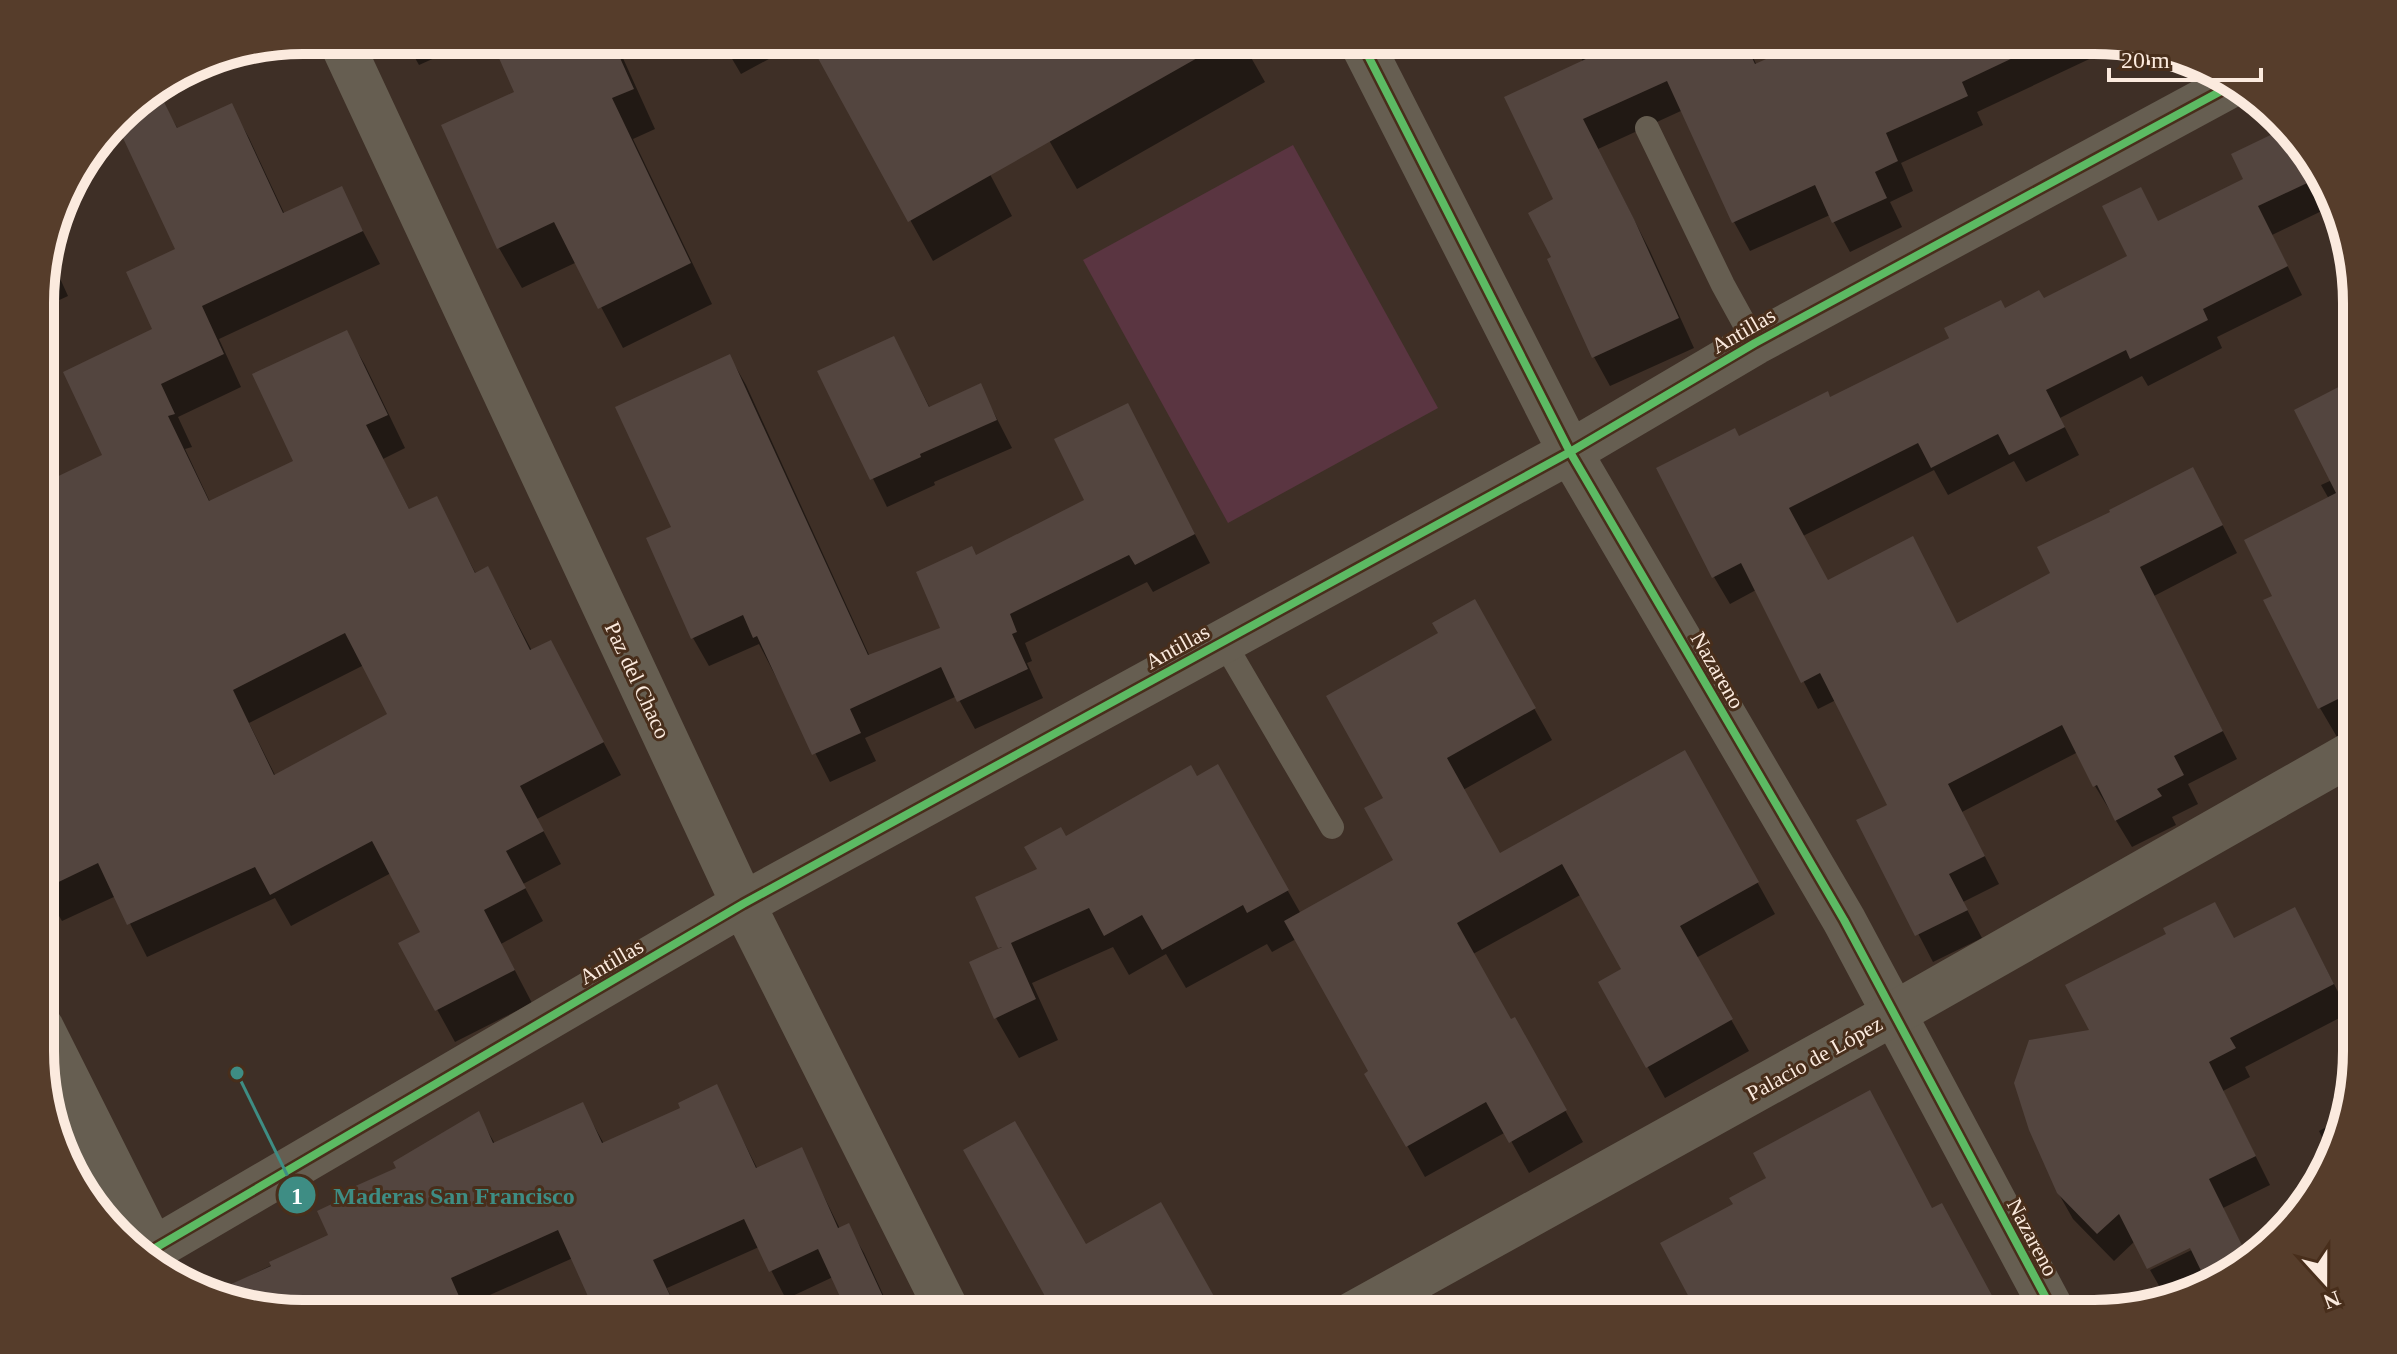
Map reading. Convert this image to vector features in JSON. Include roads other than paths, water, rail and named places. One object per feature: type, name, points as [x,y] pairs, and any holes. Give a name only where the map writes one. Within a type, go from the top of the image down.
[{"type":"street","name":"Paz del Chaco","points":[[347,54],[743,904],[942,1300]]},
{"type":"street","name":"Nazareno","points":[[1367,54],[1570,452],[1844,920],[2046,1299]]},
{"type":"street","name":"Antillas","points":[[152,1250],[743,904],[1570,452],[1755,343],[2223,90]]},
{"type":"street","name":"Palacio de López","points":[[1378,1299],[1893,1014],[2342,759]]},
{"type":"street","points":[[54,1053],[145,1243]]},
{"type":"lane","points":[[1647,128],[1723,285],[1755,343]]},
{"type":"lane","points":[[1223,641],[1332,827]]},
{"type":"place","name":"Maderas San Francisco","points":[[237,1073]]}]
